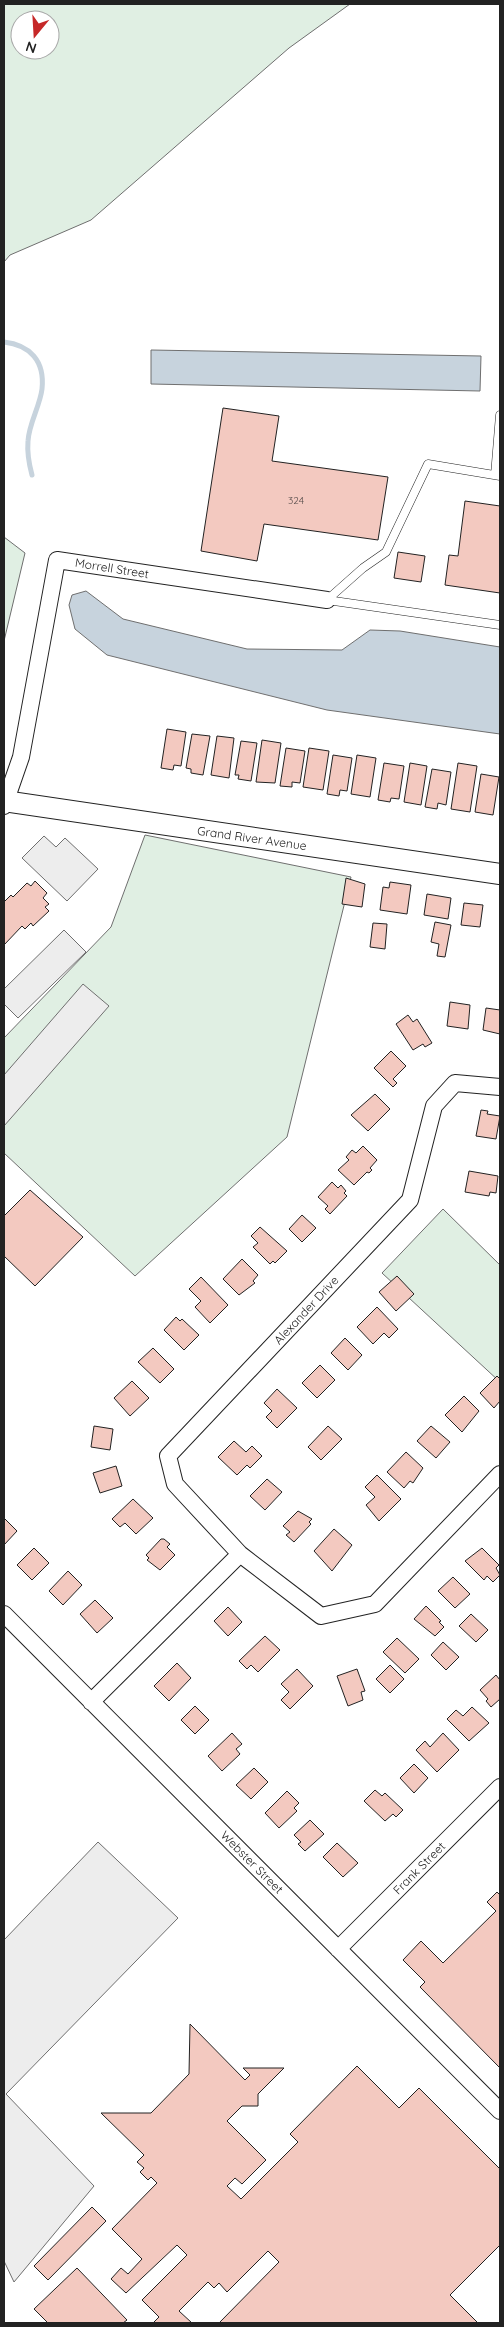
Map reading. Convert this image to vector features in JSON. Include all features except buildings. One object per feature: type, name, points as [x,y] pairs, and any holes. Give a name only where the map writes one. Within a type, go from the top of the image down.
[{"type":"street","name":"Morrell Street","points":[[5,802],[21,757],[58,560],[326,600]]},
{"type":"street","name":"Grand River Avenue","points":[[5,802],[500,874]]},
{"type":"street","name":"Alexander Drive","points":[[500,1088],[455,1083],[439,1100],[434,1106],[410,1200],[168,1456],[175,1484],[240,1554],[321,1616],[375,1604],[500,1474]]},
{"type":"street","points":[[91,1702],[240,1554]]},
{"type":"street","name":"Webster Street","points":[[4,1614],[500,2111]]},
{"type":"street","name":"Frank Street","points":[[338,1948],[500,1787]]},
{"type":"lane","points":[[326,600],[363,568],[386,552],[428,464],[498,476],[500,414]]},
{"type":"lane","points":[[326,600],[500,625]]},
{"type":"green space","points":[[4,4],[350,4],[289,48],[91,220],[10,255],[4,262]]},
{"type":"green space","points":[[4,537],[25,553],[4,641]]},
{"type":"green space","points":[[145,835],[351,877],[287,1137],[135,1276],[4,1153],[4,1038],[111,927]]},
{"type":"green space","points":[[443,1209],[500,1265],[500,1382],[382,1273]]},
{"type":"shaded area","points":[[151,350],[481,356],[480,391],[151,384]]},
{"type":"shaded area","points":[[86,591],[123,619],[247,649],[342,650],[370,630],[400,631],[500,647],[500,734],[327,710],[107,655],[75,629],[69,605],[72,595]]},
{"type":"shaded area","points":[[44,836],[56,847],[65,838],[98,869],[67,901],[22,858]]},
{"type":"shaded area","points":[[64,930],[86,952],[18,1018],[4,1004],[4,989]]},
{"type":"shaded area","points":[[83,984],[109,1006],[4,1126],[4,1075]]},
{"type":"shaded area","points":[[98,1842],[178,1918],[6,2094],[94,2186],[14,2282],[4,2261],[4,1940]]},
{"type":"waterway","points":[[4,342],[28,351],[34,356],[41,370],[41,395],[30,428],[28,441],[28,458],[32,475]]}]
